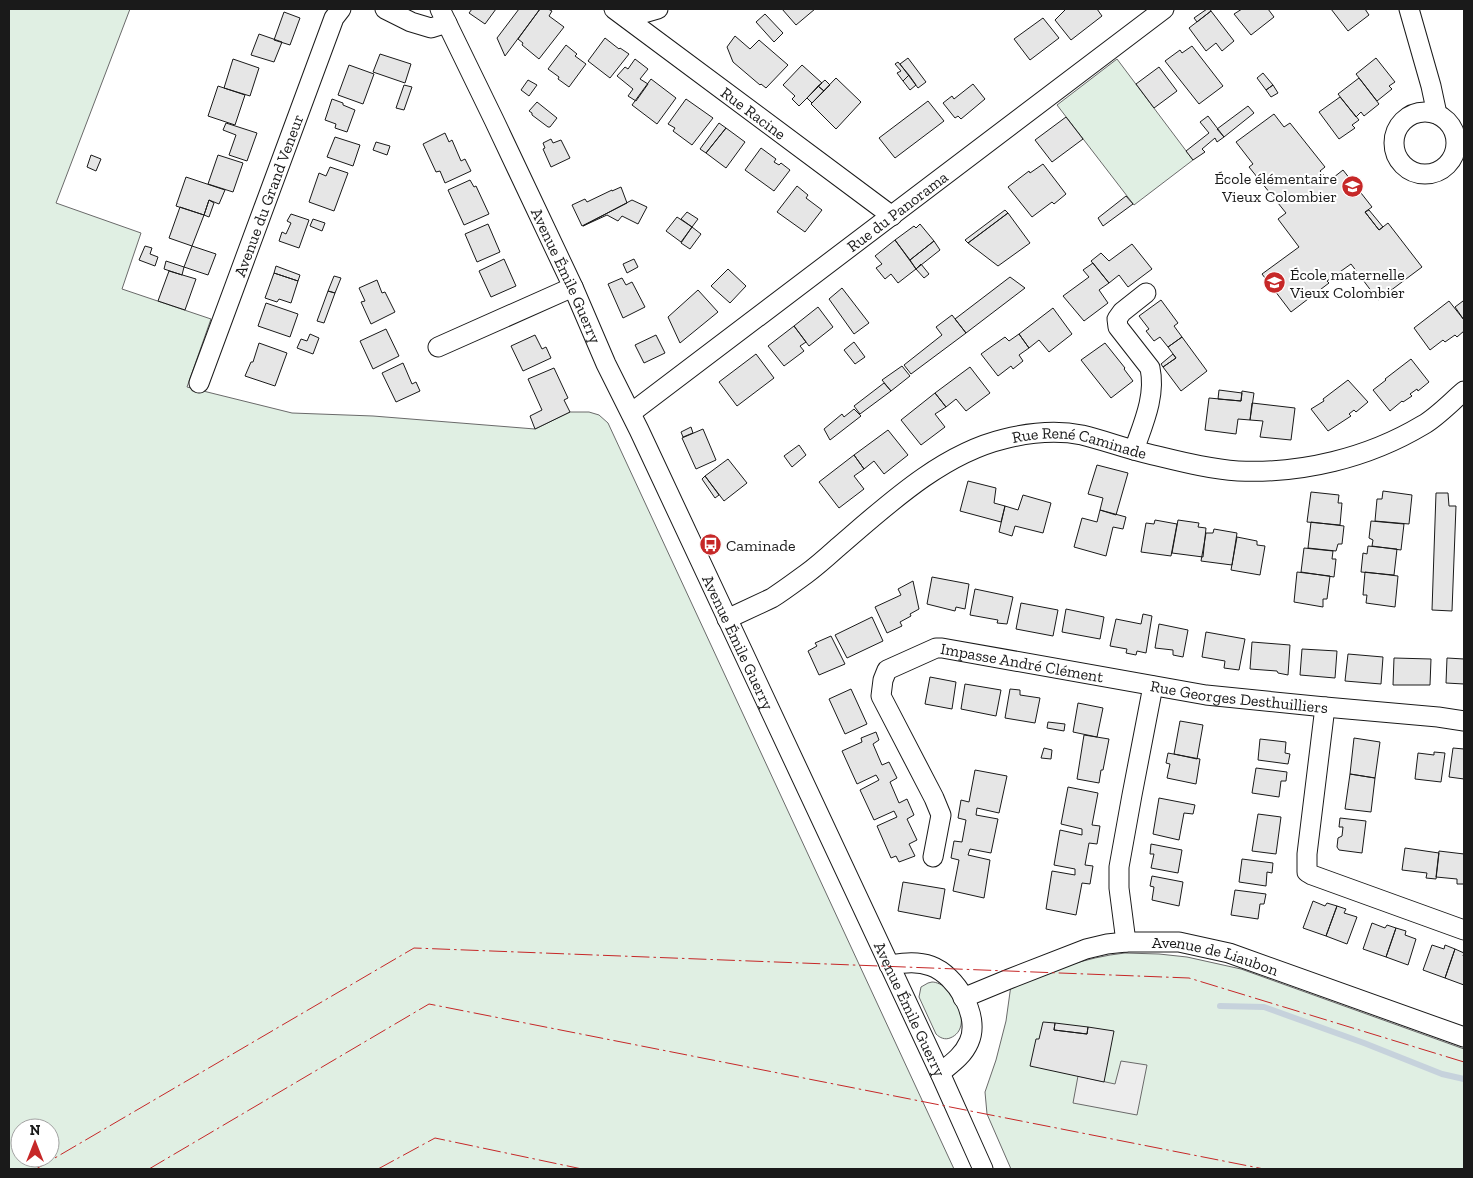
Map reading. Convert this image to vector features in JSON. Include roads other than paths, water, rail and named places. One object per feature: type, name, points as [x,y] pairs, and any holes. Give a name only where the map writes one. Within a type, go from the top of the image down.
[{"type":"street","name":"Avenue du Grand Veneur","points":[[199,383],[334,18],[340,9]]},
{"type":"street","points":[[385,9],[412,22],[431,28],[443,16]]},
{"type":"street","points":[[621,14],[658,9]]},
{"type":"street","name":"Rue du Panorama","points":[[631,413],[1164,9]]},
{"type":"street","points":[[1409,9],[1437,114]]},
{"type":"street","name":"Rue Racine","points":[[621,14],[892,216]]},
{"type":"street","name":"Avenue Émile Guerry","points":[[443,16],[573,287],[606,364],[631,413],[940,1073],[983,1169]]},
{"type":"street","points":[[438,347],[573,287]]},
{"type":"street","points":[[1134,450],[1150,400],[1152,376],[1150,368],[1118,327],[1117,319],[1122,312],[1146,293]]},
{"type":"street","name":"Rue René Caminade","points":[[727,619],[773,597],[807,574],[878,513],[941,466],[961,454],[1004,438],[1026,434],[1054,433],[1080,435],[1201,466],[1236,471],[1271,472],[1326,463],[1354,456],[1390,443],[1425,424],[1464,391]]},
{"type":"street","name":"Impasse André Clément","points":[[933,856],[940,816],[934,798],[881,696],[883,680],[887,670],[936,648],[942,648],[1153,686]]},
{"type":"street","name":"Rue Georges Desthuilliers","points":[[1126,942],[1119,888],[1119,867],[1153,686],[1206,695],[1464,721]]},
{"type":"street","points":[[1325,708],[1307,854],[1308,872],[1312,876],[1464,930]]},
{"type":"street","name":"Avenue de Liaubon","points":[[963,998],[1009,978],[1086,949],[1126,942],[1179,942],[1229,953],[1464,1037]]},
{"type":"street","points":[[889,964],[915,962],[932,967],[947,975],[956,985],[963,998],[969,1011],[972,1036],[960,1057],[940,1073]]},
{"type":"waterway","points":[[1220,1006],[1264,1007],[1364,1043],[1442,1074],[1464,1079]]},
{"type":"place","name":"École élémentaire Vieux Colombier","points":[[1353,187]]},
{"type":"place","name":"École maternelle Vieux Colombier","points":[[1274,283]]},
{"type":"place","name":"Caminade","points":[[710,545]]}]
